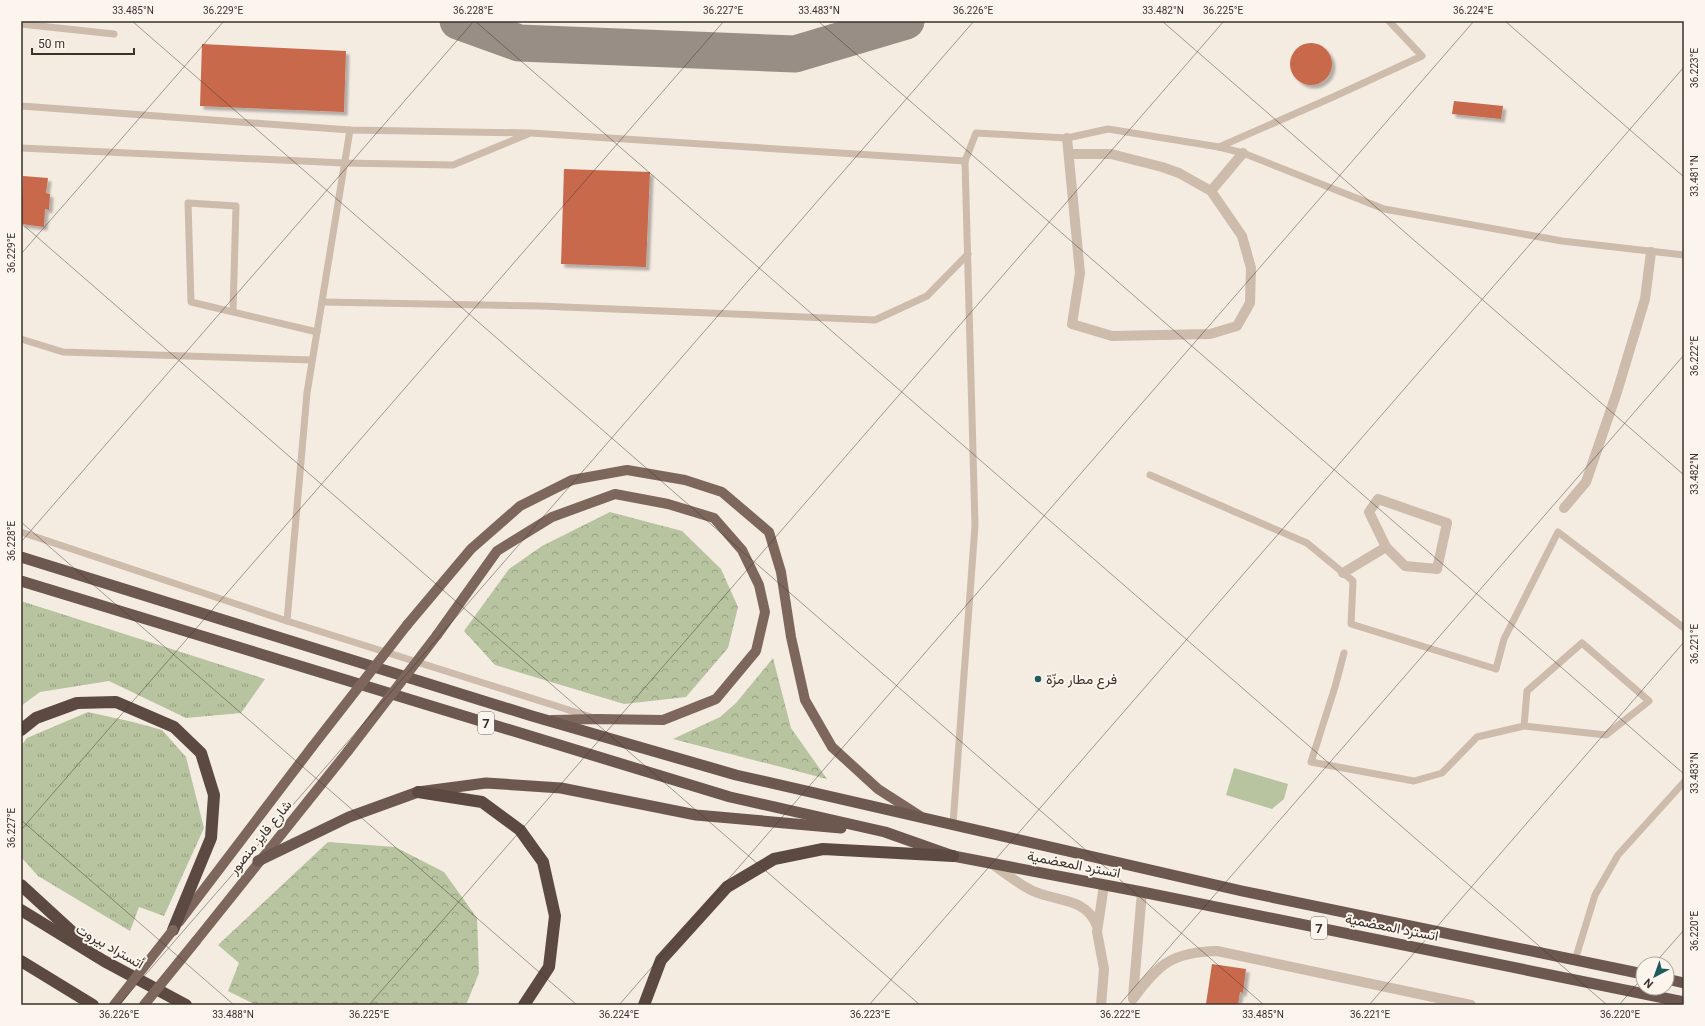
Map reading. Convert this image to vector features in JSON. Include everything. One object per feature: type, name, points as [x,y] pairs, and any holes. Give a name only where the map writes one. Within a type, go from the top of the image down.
[{"type":"highway","name":"7","points":[[21,557],[548,721],[736,775],[1242,891],[1635,972]]},
{"type":"highway","name":"7","points":[[21,582],[730,797],[885,832],[953,856]]},
{"type":"highway","points":[[21,730],[36,718],[77,702],[116,702],[174,727],[201,752],[214,795],[211,838],[173,930]]},
{"type":"highway","points":[[258,861],[349,817],[418,792],[486,783],[561,788],[696,815],[885,832]]},
{"type":"highway","points":[[418,792],[482,802],[520,830],[542,862],[555,916],[549,967],[524,1005]]},
{"type":"highway","points":[[644,1005],[661,960],[726,887],[774,859],[823,849],[953,856]]},
{"type":"highway","name":"اتسترد المعضمية","points":[[953,856],[1142,892],[1684,1002]]},
{"type":"highway","points":[[21,885],[104,961]]},
{"type":"highway","name":"أتستراد بيروت","points":[[21,910],[104,961],[186,1005]]},
{"type":"highway","points":[[21,961],[93,1005]]},
{"type":"highway","points":[[21,972],[73,994]]},
{"type":"main road","name":"شارع فايز منصور","points":[[114,1005],[173,930],[312,746],[407,625],[471,548],[520,506],[572,480],[627,470],[685,480],[722,492],[769,532],[781,572],[791,637],[805,700],[832,748],[878,789],[920,816]]},
{"type":"main road","name":"شارع فايز منصور","points":[[144,1005],[258,861],[348,751],[437,635],[496,551],[552,517],[615,494],[668,504],[714,518],[742,550],[759,585],[765,612],[756,651],[716,699],[663,720],[597,719],[548,721]]},
{"type":"street","points":[[1067,138],[1080,273],[1072,324],[1112,336],[1210,334],[1236,326],[1250,303],[1251,268],[1242,236],[1211,191],[1179,173],[1156,165],[1111,154],[1069,154]]},
{"type":"street","points":[[1211,191],[1243,153]]},
{"type":"street","points":[[1564,508],[1586,482],[1617,392],[1645,298],[1651,252]]},
{"type":"street","points":[[1378,498],[1447,523],[1437,569],[1405,566],[1386,547],[1369,512],[1378,498]]},
{"type":"street","points":[[1343,573],[1386,547]]},
{"type":"street","points":[[991,863],[1033,890],[1083,907],[1091,913],[1097,926]]},
{"type":"street","points":[[1101,1005],[1104,969],[1097,938],[1097,926],[1104,885]]},
{"type":"street","points":[[1133,1002],[1142,892]]},
{"type":"street","points":[[1133,1002],[1149,977],[1166,963],[1196,951],[1217,951],[1471,1005]]},
{"type":"lane","points":[[1219,147],[1422,56],[1389,21]]},
{"type":"lane","points":[[21,24],[114,34]]},
{"type":"lane","points":[[21,106],[350,130],[531,133],[965,161]]},
{"type":"lane","points":[[953,824],[975,526],[965,161],[976,133],[1067,138],[1108,129],[1219,147],[1243,153],[1384,209],[1562,241],[1684,255]]},
{"type":"lane","points":[[287,621],[307,393],[350,130]]},
{"type":"lane","points":[[21,148],[344,163],[453,165],[531,133]]},
{"type":"lane","points":[[233,312],[236,206],[188,203],[191,302],[233,312],[317,332]]},
{"type":"lane","points":[[322,302],[540,306],[874,320],[927,296],[968,254]]},
{"type":"lane","points":[[21,339],[62,352],[312,360]]},
{"type":"lane","points":[[1150,475],[1307,543],[1353,581],[1351,624],[1496,669],[1504,639],[1558,532],[1684,628]]},
{"type":"lane","points":[[21,532],[287,621],[597,719]]},
{"type":"lane","points":[[1344,654],[1311,762],[1414,781],[1442,773],[1477,737],[1524,726],[1606,735],[1649,701],[1582,643],[1527,691],[1524,726]]},
{"type":"lane","points":[[1575,960],[1595,895],[1618,855],[1684,782]]},
{"type":"green space","points":[[610,512],[682,531],[721,569],[738,607],[728,648],[686,697],[624,704],[495,665],[464,631],[509,569],[542,546]]},
{"type":"green space","points":[[21,601],[265,679],[241,713],[186,718],[109,681],[40,692],[21,706]]},
{"type":"green space","points":[[773,658],[791,728],[827,779],[673,739],[720,717],[736,703]]},
{"type":"green space","points":[[88,712],[162,730],[186,757],[204,828],[164,916],[139,907],[130,931],[38,876],[21,857],[21,746],[27,738]]},
{"type":"green space","points":[[1234,768],[1288,784],[1284,799],[1272,809],[1226,795]]},
{"type":"green space","points":[[328,842],[395,847],[444,872],[477,918],[479,973],[466,1005],[256,1005],[228,991],[239,963],[218,945]]},
{"type":"building","points":[[1307,43],[1315,43],[1323,46],[1329,52],[1332,64],[1329,76],[1323,82],[1315,85],[1307,85],[1299,82],[1293,76],[1290,68],[1290,60],[1293,52],[1299,46]]},
{"type":"building","points":[[202,44],[346,51],[344,112],[200,106]]},
{"type":"building","points":[[1454,101],[1503,106],[1501,119],[1452,114]]},
{"type":"building","points":[[564,169],[650,172],[646,267],[561,264]]},
{"type":"building","points":[[23,176],[48,178],[46,193],[50,194],[49,210],[45,209],[44,227],[21,224]]},
{"type":"building","points":[[1212,964],[1246,969],[1243,993],[1240,992],[1238,1005],[1206,1004]]},
{"type":"taxiway","points":[[458,21],[519,43],[795,54],[906,21]]},
{"type":"place","name":"فرع مطار مزّة","points":[[1038,679]]}]
